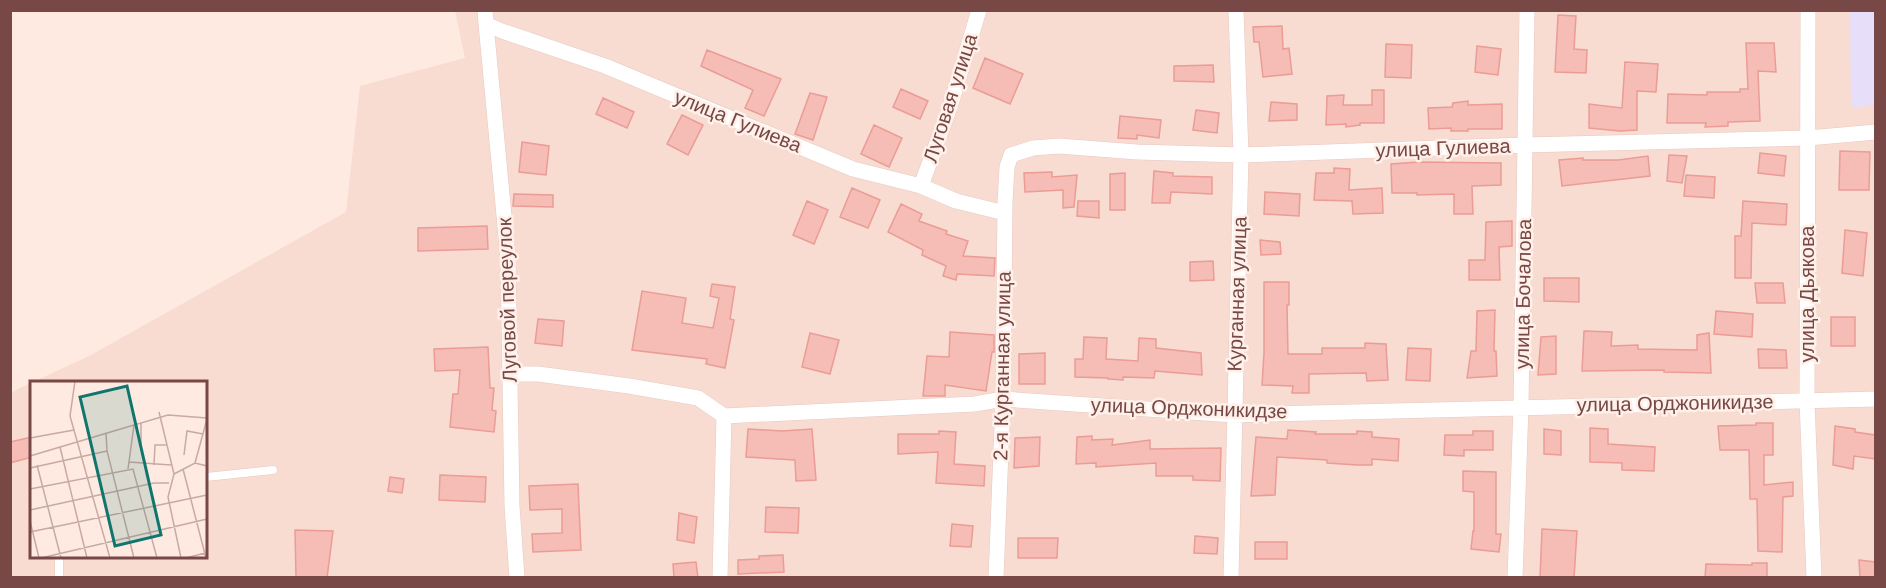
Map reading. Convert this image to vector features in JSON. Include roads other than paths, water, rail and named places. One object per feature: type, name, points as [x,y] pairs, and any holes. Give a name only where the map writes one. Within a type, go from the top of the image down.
[{"type":"street","name":"Луговая улица","points":[[921,186],[950,107],[979,10]]},
{"type":"street","name":"Курганная улица","points":[[1231,578],[1241,155],[1236,10]]},
{"type":"street","name":"улица Бочалова","points":[[1515,578],[1521,407],[1527,10]]},
{"type":"street","name":"улица Дьякова","points":[[1808,10],[1807,400],[1814,578]]},
{"type":"street","name":"улица Гулиева","points":[[486,17],[502,31],[605,66],[853,169],[921,186],[957,201],[1005,213]]},
{"type":"street","name":"Луговой переулок","points":[[486,17],[508,258],[512,506],[517,578]]},
{"type":"street","name":"улица Гулиева","points":[[1011,155],[1033,148],[1059,146],[1137,152],[1241,155],[1808,138],[1875,132]]},
{"type":"street","name":"2-я Курганная улица","points":[[996,578],[1003,399],[1005,213],[1007,167],[1011,155]]},
{"type":"street","points":[[510,374],[538,374],[698,398],[724,416],[720,578]]},
{"type":"street","name":"улица Орджоникидзе","points":[[724,416],[975,404],[1003,399],[1234,415],[1875,399]]},
{"type":"lane","points":[[207,477],[273,470]]},
{"type":"lane","points":[[59,558],[59,578]]}]
